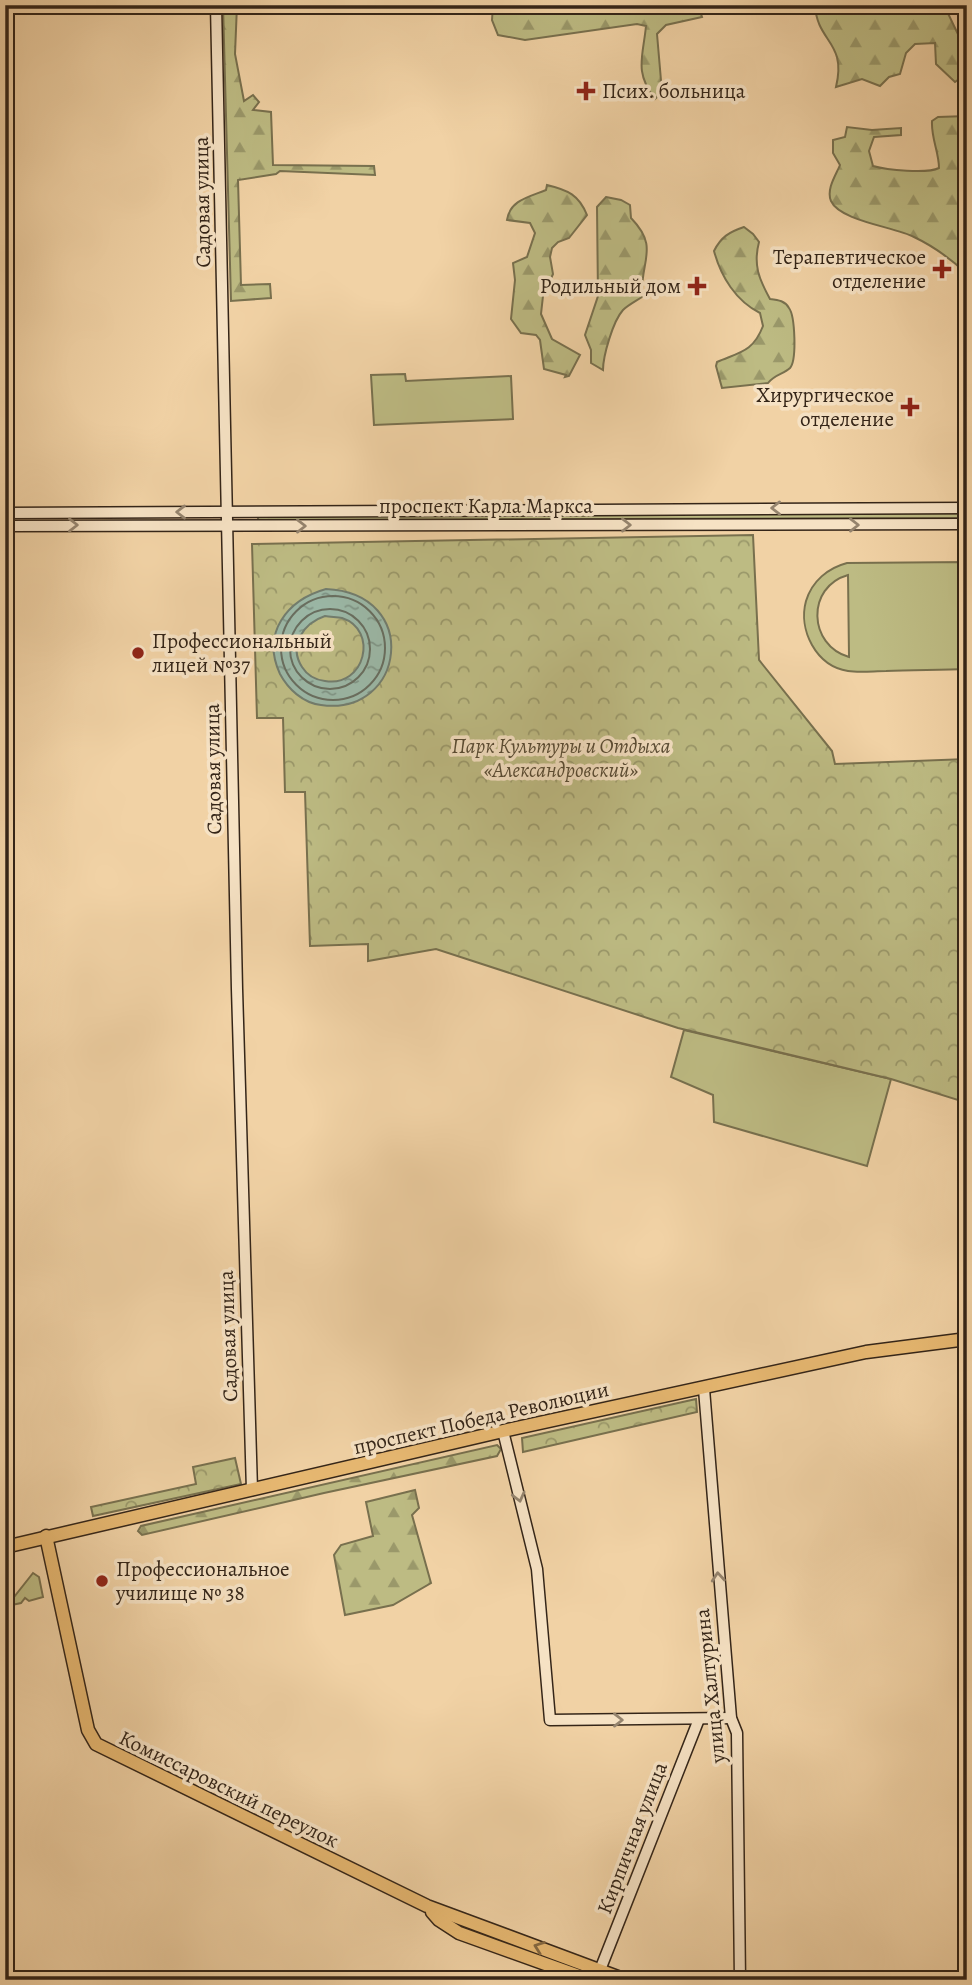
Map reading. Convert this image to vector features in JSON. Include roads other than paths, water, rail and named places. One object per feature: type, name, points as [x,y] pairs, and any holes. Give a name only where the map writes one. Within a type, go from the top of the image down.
[{"type":"main road","name":"проспект Победа Революции","points":[[5,1546],[503,1431],[866,1352],[967,1339]]},
{"type":"main road","name":"Комиссаровский переулок","points":[[46,1536],[88,1730],[96,1744],[427,1906],[626,1980]]},
{"type":"main road","name":"Комиссаровский переулок","points":[[427,1906],[439,1920],[459,1933],[590,1980]]},
{"type":"street","name":"Садовая улица","points":[[216,5],[237,989],[252,1490]]},
{"type":"street","name":"проспект Карла Маркса","points":[[5,513],[967,508]]},
{"type":"street","name":"проспект Карла Маркса","points":[[5,526],[967,524]]},
{"type":"street","name":"улица Халтурина","points":[[704,1389],[731,1718],[737,1733],[740,1980]]},
{"type":"street","points":[[503,1431],[537,1569],[550,1720],[731,1718]]},
{"type":"street","name":"Кирпичная улица","points":[[600,1970],[699,1720]]},
{"type":"water","points":[[326,589],[357,596],[378,610],[389,631],[391,653],[385,675],[371,692],[349,704],[321,705],[308,701],[292,690],[280,674],[275,659],[276,632],[289,610],[312,594]],"holes":[[[325,616],[342,618],[354,624],[361,634],[362,657],[358,667],[350,676],[339,681],[312,677],[298,659],[300,636],[317,619]]]},
{"type":"place","name":"Псих. больница","points":[[586,91]]},
{"type":"place","name":"Терапевтическое отделение","points":[[942,269]]},
{"type":"place","name":"Родильный дом","points":[[697,286]]},
{"type":"place","name":"Хирургическое отделение","points":[[910,407]]},
{"type":"place","name":"Профессиональный лицей №37","points":[[138,653]]},
{"type":"place","name":"Профессиональное училище № 38","points":[[102,1581]]},
{"type":"park label","name":"Парк Культуры и Отдыха «Александровский»","points":[[561,758]]}]
